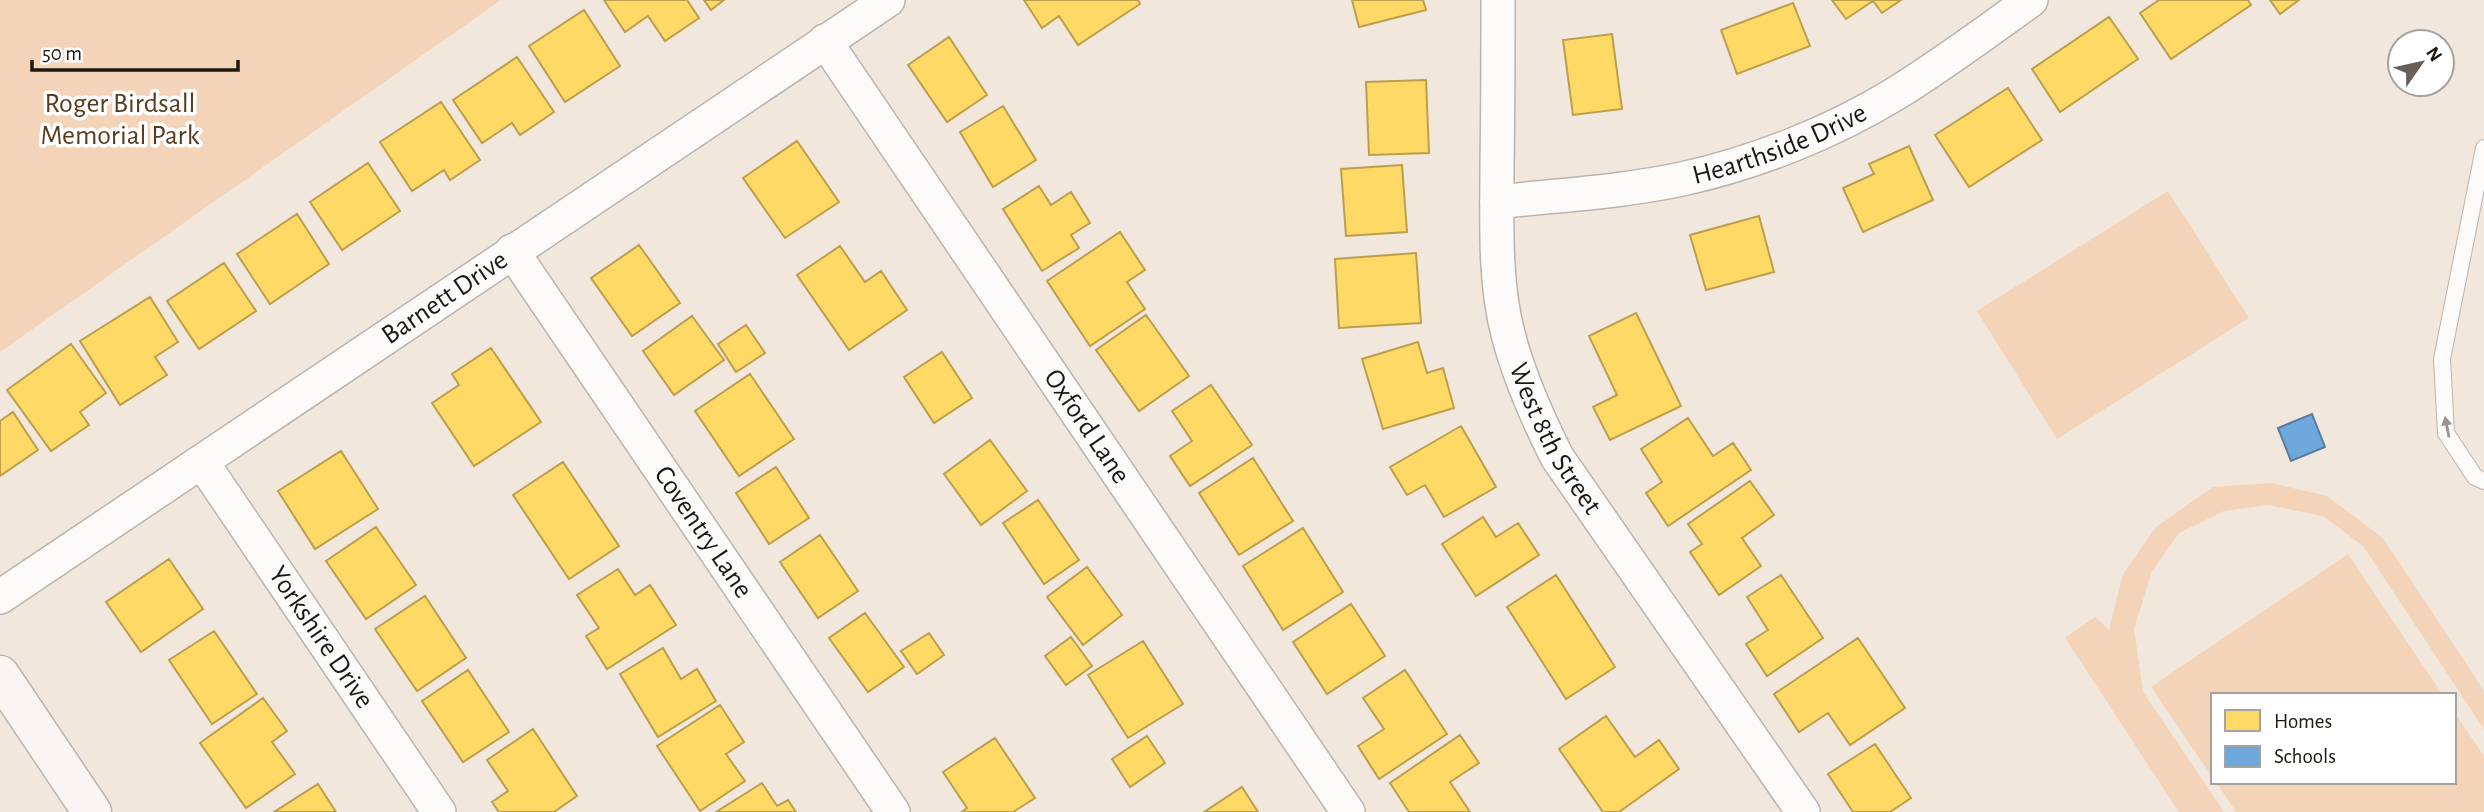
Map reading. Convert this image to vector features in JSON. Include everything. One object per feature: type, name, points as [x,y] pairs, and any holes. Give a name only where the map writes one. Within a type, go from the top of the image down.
[{"type":"main road","points":[[0,675],[92,812]]},
{"type":"street","name":"Barnett Drive","points":[[0,597],[888,0]]},
{"type":"street","name":"West 8th Street","points":[[1498,0],[1497,202],[1500,279],[1507,332],[1523,383],[1557,457],[1803,812]]},
{"type":"street","name":"Hearthside Drive","points":[[1497,202],[1625,190],[1736,165],[1790,145],[1845,121],[1893,95],[2031,0]]},
{"type":"street","name":"Oxford Lane","points":[[825,41],[1349,812]]},
{"type":"street","name":"Coventry Lane","points":[[512,251],[893,812]]},
{"type":"street","name":"Yorkshire Drive","points":[[202,462],[439,812]]},
{"type":"lane","points":[[2484,148],[2442,359],[2446,433],[2476,477],[2484,481]]},
{"type":"green space","name":"Roger Birdsall Memorial Park","points":[[0,0],[501,0],[0,352]]},
{"type":"green space","points":[[2168,191],[2249,318],[2057,439],[1977,311]]},
{"type":"green space","points":[[2271,483],[2327,496],[2383,538],[2484,691],[2484,729],[2363,546],[2323,516],[2268,505],[2224,511],[2179,533],[2152,571],[2134,629],[2143,692],[2224,812],[2179,812],[2065,638],[2095,617],[2109,630],[2123,574],[2156,527],[2213,487]]},
{"type":"green space","points":[[2348,554],[2442,693],[2211,693],[2211,775],[2151,687]]},
{"type":"green space","points":[[2456,715],[2484,756],[2484,812],[2236,812],[2217,784],[2456,784]]},
{"type":"building: Homes","points":[[604,0],[687,0],[699,18],[665,41],[648,16],[625,32]]},
{"type":"building: Homes","points":[[704,0],[724,0],[711,10]]},
{"type":"building: Homes","points":[[1024,0],[1138,0],[1140,4],[1078,45],[1059,16],[1042,28]]},
{"type":"building: Homes","points":[[1352,0],[1423,0],[1426,10],[1359,27]]},
{"type":"building: Homes","points":[[1832,0],[1901,0],[1882,13],[1873,1],[1846,19]]},
{"type":"building: Homes","points":[[2159,0],[2248,0],[2251,5],[2171,59],[2140,13]]},
{"type":"building: Homes","points":[[2270,0],[2299,0],[2280,14]]},
{"type":"building: Homes","points":[[1793,3],[1810,46],[1737,74],[1721,30]]},
{"type":"building: Homes","points":[[584,10],[620,66],[565,102],[529,46]]},
{"type":"building: Homes","points":[[2109,17],[2138,59],[2060,112],[2032,69]]},
{"type":"building: Homes","points":[[1612,34],[1622,109],[1573,115],[1563,40]]},
{"type":"building: Homes","points":[[949,37],[987,95],[947,122],[908,65]]},
{"type":"building: Homes","points":[[517,57],[554,112],[520,135],[512,123],[482,143],[453,100]]},
{"type":"building: Homes","points":[[1426,80],[1429,153],[1369,155],[1366,82]]},
{"type":"building: Homes","points":[[2008,88],[2042,140],[1969,187],[1935,135]]},
{"type":"building: Homes","points":[[441,102],[480,160],[450,180],[444,170],[412,191],[380,142]]},
{"type":"building: Homes","points":[[1003,106],[1036,160],[993,187],[960,132]]},
{"type":"building: Homes","points":[[797,141],[839,202],[785,238],[743,178]]},
{"type":"building: Homes","points":[[1909,146],[1933,200],[1863,232],[1843,188],[1874,174],[1869,164]]},
{"type":"building: Homes","points":[[368,163],[400,211],[342,250],[310,202]]},
{"type":"building: Homes","points":[[1402,165],[1407,232],[1346,236],[1341,169]]},
{"type":"building: Homes","points":[[1039,186],[1051,205],[1071,192],[1090,223],[1071,235],[1079,248],[1042,271],[1003,209]]},
{"type":"building: Homes","points":[[297,214],[329,264],[270,304],[237,254]]},
{"type":"building: Homes","points":[[1759,216],[1774,272],[1706,290],[1690,235]]},
{"type":"building: Homes","points":[[1120,232],[1145,270],[1127,282],[1145,309],[1090,346],[1047,281]]},
{"type":"building: Homes","points":[[639,245],[680,303],[632,336],[591,278]]},
{"type":"building: Homes","points":[[840,246],[865,282],[881,271],[907,310],[849,350],[797,275]]},
{"type":"building: Homes","points":[[1416,253],[1421,323],[1339,328],[1335,259]]},
{"type":"building: Homes","points":[[224,263],[256,311],[199,349],[167,301]]},
{"type":"building: Homes","points":[[150,297],[178,342],[155,357],[167,375],[120,405],[80,341]]},
{"type":"building: Homes","points":[[1636,313],[1681,406],[1610,440],[1593,407],[1617,395],[1589,336]]},
{"type":"building: Homes","points":[[1146,315],[1189,376],[1139,411],[1096,350]]},
{"type":"building: Homes","points":[[692,316],[724,360],[674,395],[643,351]]},
{"type":"building: Homes","points":[[746,325],[765,353],[736,372],[718,344]]},
{"type":"building: Homes","points":[[1418,342],[1427,373],[1443,368],[1454,408],[1383,429],[1362,359]]},
{"type":"building: Homes","points":[[71,344],[106,393],[80,412],[89,425],[51,451],[7,390]]},
{"type":"building: Homes","points":[[491,348],[541,422],[474,466],[432,403],[459,385],[452,374]]},
{"type":"building: Homes","points":[[942,352],[972,398],[934,423],[904,377]]},
{"type":"building: Homes","points":[[750,374],[794,439],[739,476],[695,411]]},
{"type":"building: Homes","points":[[1211,385],[1252,445],[1190,486],[1170,456],[1192,441],[1172,411]]},
{"type":"building: Homes","points":[[13,412],[38,450],[0,476],[0,421]]},
{"type":"building: Homes","points":[[1688,418],[1713,456],[1733,443],[1751,470],[1668,526],[1646,493],[1662,482],[1641,449]]},
{"type":"building: Homes","points":[[1461,426],[1496,487],[1444,517],[1425,485],[1407,495],[1390,467]]},
{"type":"building: Homes","points":[[990,440],[1027,491],[981,525],[944,474]]},
{"type":"building: Homes","points":[[341,451],[378,509],[315,549],[278,491]]},
{"type":"building: Homes","points":[[1253,458],[1293,521],[1239,555],[1199,493]]},
{"type":"building: Homes","points":[[563,462],[619,546],[569,579],[513,495]]},
{"type":"building: Homes","points":[[776,467],[809,518],[769,544],[736,493]]},
{"type":"building: Homes","points":[[1750,481],[1774,515],[1742,538],[1761,566],[1719,595],[1690,552],[1702,544],[1688,524]]},
{"type":"building: Homes","points":[[1038,500],[1079,560],[1044,584],[1003,523]]},
{"type":"building: Homes","points":[[1483,517],[1496,537],[1518,523],[1539,555],[1476,596],[1442,544]]},
{"type":"building: Homes","points":[[376,527],[416,585],[366,619],[326,561]]},
{"type":"building: Homes","points":[[1303,528],[1343,592],[1283,630],[1243,566]]},
{"type":"building: Homes","points":[[820,535],[858,591],[818,618],[780,562]]},
{"type":"building: Homes","points":[[169,559],[203,609],[141,652],[106,602]]},
{"type":"building: Homes","points":[[1087,567],[1122,615],[1083,645],[1047,597]]},
{"type":"building: Homes","points":[[618,569],[635,595],[650,585],[676,625],[607,669],[586,636],[599,628],[577,595]]},
{"type":"building: Homes","points":[[1556,575],[1615,667],[1566,699],[1507,607]]},
{"type":"building: Homes","points":[[1781,575],[1823,638],[1767,676],[1746,644],[1768,630],[1747,597]]},
{"type":"building: Homes","points":[[425,596],[466,658],[417,691],[375,629]]},
{"type":"building: Homes","points":[[1351,604],[1385,656],[1327,694],[1293,642]]},
{"type":"building: Homes","points":[[865,613],[904,667],[868,692],[829,638]]},
{"type":"building: Homes","points":[[214,631],[257,694],[212,724],[169,660]]},
{"type":"building: Homes","points":[[929,633],[944,655],[917,674],[901,651]]},
{"type":"building: Homes","points":[[1071,637],[1092,666],[1066,685],[1045,656]]},
{"type":"building: Homes","points":[[1858,638],[1905,708],[1850,745],[1828,713],[1799,732],[1774,694]]},
{"type":"building: Homes","points":[[1143,641],[1183,704],[1128,738],[1088,675]]},
{"type":"building: Homes","points":[[663,648],[681,679],[697,669],[716,701],[658,737],[620,674]]},
{"type":"building: Homes","points":[[468,670],[509,732],[463,762],[422,701]]},
{"type":"building: Homes","points":[[1405,670],[1447,734],[1379,779],[1358,746],[1384,729],[1363,698]]},
{"type":"building: Homes","points":[[263,698],[287,731],[272,742],[295,774],[246,808],[200,743]]},
{"type":"building: Homes","points":[[720,705],[744,742],[726,754],[745,781],[700,811],[657,746]]},
{"type":"building: Homes","points":[[1606,716],[1635,757],[1659,740],[1679,769],[1619,812],[1603,812],[1559,749]]},
{"type":"building: Homes","points":[[533,729],[577,796],[554,812],[499,812],[492,802],[508,791],[487,760]]},
{"type":"building: Homes","points":[[1460,735],[1479,763],[1450,782],[1470,812],[1409,812],[1390,783]]},
{"type":"building: Homes","points":[[1147,736],[1165,763],[1130,787],[1112,759]]},
{"type":"building: Homes","points":[[995,738],[1035,798],[1013,812],[962,812],[967,808],[943,772]]},
{"type":"building: Homes","points":[[1875,744],[1911,798],[1890,812],[1853,812],[1828,774]]},
{"type":"building: Homes","points":[[762,783],[777,806],[788,800],[796,812],[716,812]]},
{"type":"building: Homes","points":[[318,784],[336,812],[274,812]]},
{"type":"building: Homes","points":[[1242,787],[1258,812],[1204,812]]},
{"type":"building: Schools","points":[[2312,414],[2325,447],[2291,461],[2278,428]]}]
